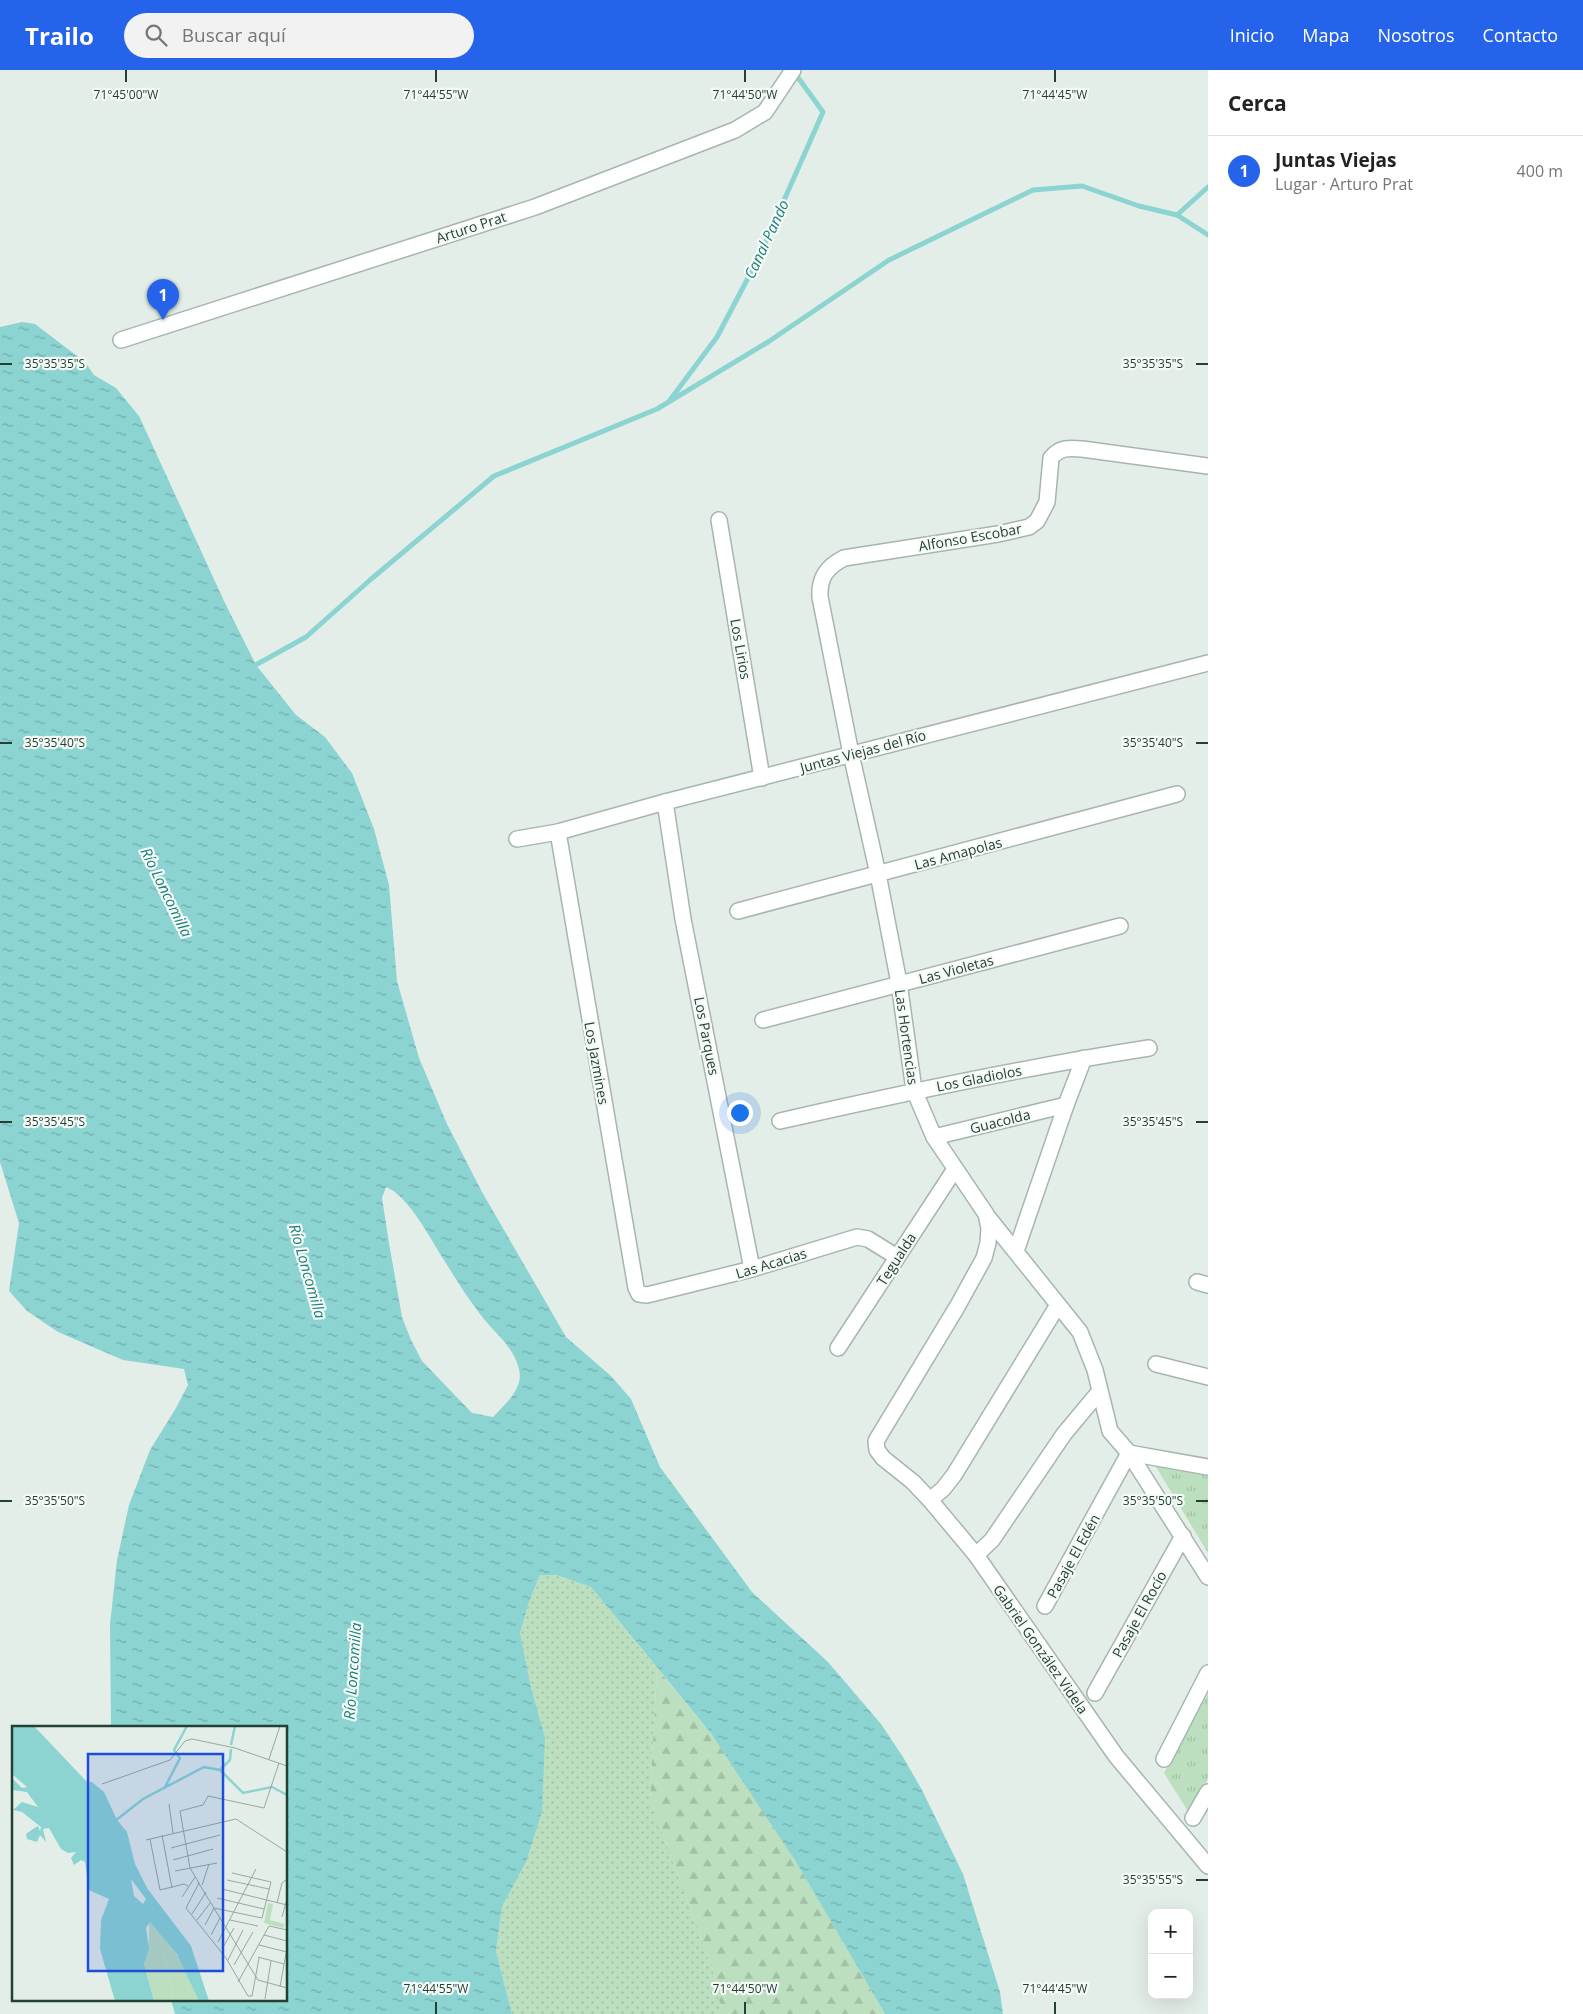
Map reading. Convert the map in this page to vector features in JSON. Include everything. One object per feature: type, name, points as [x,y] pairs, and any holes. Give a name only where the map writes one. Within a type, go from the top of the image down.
[{"type":"street","name":"Arturo Prat","points":[[121,340],[535,207],[735,130],[765,112],[793,70]]},
{"type":"street","name":"Alfonso Escobar","points":[[820,597],[819,586],[826,570],[833,563],[844,558],[998,534],[1029,527],[1037,521],[1047,502],[1052,458],[1063,449],[1082,449],[1208,466]]},
{"type":"street","name":"Los Lirios","points":[[719,520],[762,778]]},
{"type":"street","name":"Las Hortencias","points":[[820,597],[851,754],[900,983],[914,1090],[934,1137],[986,1214],[989,1228],[984,1258],[957,1307],[879,1436]]},
{"type":"street","name":"Juntas Viejas del Río","points":[[517,839],[558,832],[665,802],[1208,663]]},
{"type":"street","name":"Las Amapolas","points":[[738,911],[1177,794]]},
{"type":"street","name":"Los Parques","points":[[665,802],[683,919],[752,1269]]},
{"type":"street","name":"Los Jazmines","points":[[558,832],[634,1278],[639,1294]]},
{"type":"street","name":"Las Violetas","points":[[763,1020],[1120,926]]},
{"type":"street","name":"Los Gladiolos","points":[[780,1121],[914,1090],[1084,1058],[1149,1048]]},
{"type":"street","points":[[1016,1251],[1084,1058]]},
{"type":"street","name":"Guacolda","points":[[934,1137],[1066,1105]]},
{"type":"street","name":"Tegualda","points":[[838,1348],[955,1169]]},
{"type":"street","points":[[986,1214],[1080,1332],[1095,1370],[1110,1431],[1125,1449],[1208,1576]]},
{"type":"street","name":"Las Acacias","points":[[639,1294],[646,1295],[752,1269],[857,1237],[868,1239],[898,1257]]},
{"type":"street","points":[[930,1500],[943,1489],[954,1475],[1058,1305]]},
{"type":"street","points":[[1156,1364],[1208,1377]]},
{"type":"street","points":[[976,1555],[992,1540],[1064,1434],[1099,1392]]},
{"type":"street","name":"Gabriel González Videla","points":[[879,1436],[876,1441],[876,1450],[913,1482],[976,1555],[1116,1756],[1208,1866]]},
{"type":"street","points":[[1125,1449],[1208,1467]]},
{"type":"street","name":"Pasaje El Edén","points":[[1046,1606],[1125,1449]]},
{"type":"street","name":"Pasaje El Rocío","points":[[1095,1693],[1183,1536]]},
{"type":"street","points":[[1164,1758],[1208,1673]]},
{"type":"street","points":[[1193,1818],[1208,1792]]},
{"type":"green space","points":[[1153,1462],[1208,1474],[1208,1553]]},
{"type":"green space","points":[[540,1575],[556,1575],[591,1587],[657,1668],[650,1799],[714,1974],[722,2014],[512,2014],[496,1951],[502,1907],[526,1862],[545,1737],[531,1687],[520,1633],[529,1602]]},
{"type":"green space","points":[[657,1668],[710,1732],[756,1800],[796,1862],[885,2014],[722,2014],[714,1974],[650,1799]]},
{"type":"green space","points":[[1208,1694],[1208,1779],[1189,1813],[1164,1773]]},
{"type":"water","name":"Río Loncomilla","points":[[22,322],[35,324],[85,362],[94,375],[116,388],[139,416],[224,601],[256,665],[296,715],[325,737],[352,773],[374,829],[389,885],[397,981],[419,1058],[447,1124],[482,1192],[566,1337],[611,1376],[631,1399],[660,1467],[752,1592],[828,1662],[881,1724],[903,1757],[922,1790],[963,1874],[1000,1992],[1003,2014],[885,2014],[796,1862],[710,1732],[591,1587],[556,1575],[540,1575],[529,1602],[520,1633],[531,1687],[545,1737],[542,1811],[526,1862],[502,1907],[496,1951],[512,2014],[175,2014],[172,2002],[288,2002],[288,1726],[111,1726],[110,1624],[117,1560],[129,1505],[150,1450],[188,1385],[184,1369],[123,1360],[58,1332],[27,1311],[9,1291],[19,1223],[0,1162],[0,327]],"holes":[[[386,1187],[403,1199],[411,1208],[470,1301],[513,1353],[519,1369],[519,1383],[512,1396],[493,1417],[472,1413],[422,1361],[411,1340],[402,1317],[382,1198]]]},
{"type":"waterway","name":"Canal Pando","points":[[670,400],[717,337],[759,257],[823,112],[794,72]]},
{"type":"waterway","points":[[250,668],[306,637],[370,580],[494,476],[657,409],[768,342],[889,260],[1033,190],[1082,186],[1139,206],[1177,215],[1208,235]]},
{"type":"waterway","points":[[1177,215],[1208,187]]},
{"type":"place","name":"Juntas Viejas","points":[[163,320]]}]
